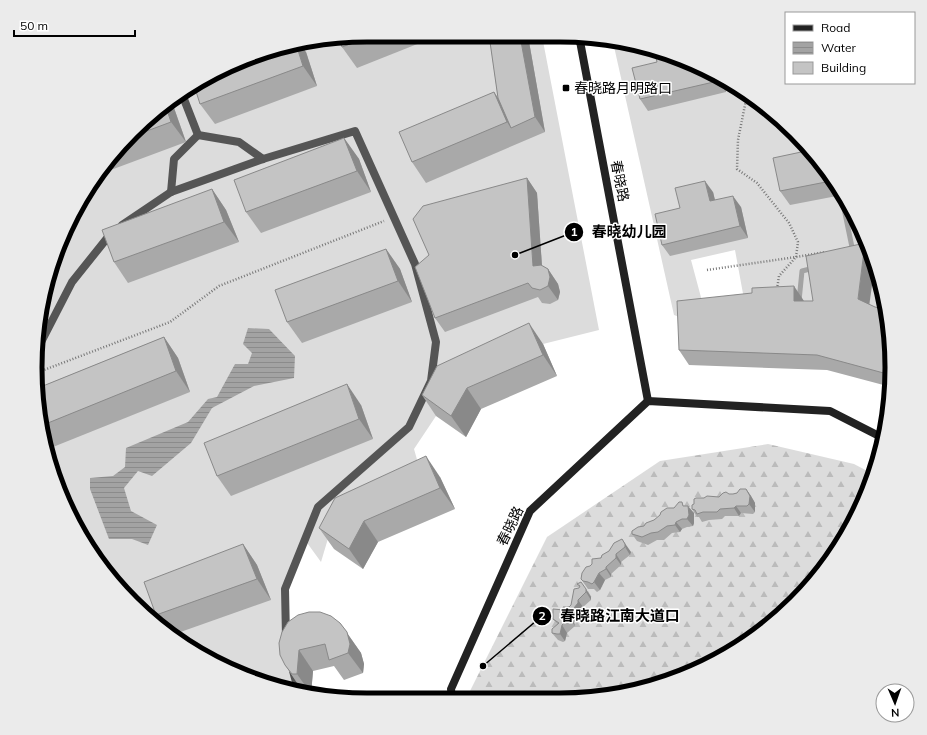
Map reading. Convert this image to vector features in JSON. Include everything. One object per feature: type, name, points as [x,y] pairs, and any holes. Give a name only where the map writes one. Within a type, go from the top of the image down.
[{"type":"street","name":"春晓路","points":[[451,693],[451,689],[530,511],[648,401],[580,43]]},
{"type":"street","points":[[184,99],[198,135]]},
{"type":"street","points":[[44,337],[72,282],[113,231],[171,192],[263,159],[355,130],[415,264],[436,342],[431,381],[409,427],[318,507],[285,588],[286,648]]},
{"type":"street","points":[[198,135],[240,142],[263,159]]},
{"type":"street","points":[[171,192],[174,159],[198,135]]},
{"type":"street","points":[[648,401],[830,411],[878,435]]},
{"type":"street","points":[[290,663],[297,685]]},
{"type":"path","points":[[746,101],[738,140],[738,169],[757,183],[789,223],[798,242],[796,256],[779,276],[777,292]]},
{"type":"path","points":[[42,371],[170,322],[219,286],[394,217]]},
{"type":"path","points":[[707,270],[832,251]]},
{"type":"green space","points":[[543,42],[599,330],[543,344],[452,386],[436,416],[414,449],[420,470],[335,515],[321,562],[305,540],[285,589],[298,686],[263,676],[243,668],[205,649],[169,626],[137,598],[109,566],[97,548],[76,511],[59,472],[48,431],[45,410],[42,368],[45,325],[53,283],[67,243],[97,187],[109,169],[137,137],[169,109],[187,97],[243,67],[263,59],[304,48],[346,43]]},
{"type":"green space","points":[[614,47],[664,59],[703,76],[722,86],[758,109],[790,137],[818,169],[841,205],[851,224],[868,263],[879,304],[882,322],[746,310],[735,250],[691,260],[706,316],[693,322],[674,315]]},
{"type":"green space","points":[[768,444],[854,464],[868,471],[860,492],[841,530],[818,566],[790,598],[758,626],[722,649],[664,676],[623,687],[560,693],[469,693],[547,537],[660,461]]},
{"type":"water","points":[[248,328],[269,329],[295,356],[294,378],[254,386],[212,408],[191,443],[152,476],[138,471],[124,488],[131,511],[157,525],[148,545],[132,539],[109,539],[90,489],[90,478],[113,476],[125,467],[126,448],[188,422],[208,399],[217,397],[235,364],[248,364],[252,353],[243,344]]},
{"type":"building","points":[[490,42],[521,42],[535,117],[511,128],[498,98]]},
{"type":"building","points":[[354,43],[342,47],[341,44]]},
{"type":"building","points":[[298,49],[303,66],[200,104],[196,91],[205,86],[263,59]]},
{"type":"building","points":[[656,56],[684,67],[714,82],[640,99],[632,68],[657,62]]},
{"type":"building","points":[[494,92],[507,122],[412,162],[399,132]]},
{"type":"building","points":[[167,111],[171,122],[142,133]]},
{"type":"building","points":[[344,138],[357,171],[246,212],[234,180]]},
{"type":"building","points":[[803,152],[818,169],[827,182],[780,191],[773,158]]},
{"type":"building","points":[[527,178],[533,266],[541,265],[548,269],[550,277],[548,286],[540,290],[532,288],[528,283],[435,318],[415,267],[429,255],[413,219],[423,206]]},
{"type":"building","points":[[705,181],[710,201],[733,196],[740,226],[662,245],[655,214],[680,208],[675,188]]},
{"type":"building","points":[[212,189],[224,222],[114,262],[102,230]]},
{"type":"building","points":[[860,244],[864,253],[858,299],[880,308],[884,346],[885,373],[817,355],[679,350],[677,301],[752,293],[752,288],[794,286],[794,301],[813,301],[806,256]]},
{"type":"building","points":[[386,249],[398,281],[287,322],[275,290]]},
{"type":"building","points":[[529,323],[543,355],[467,388],[451,416],[422,395],[437,366]]},
{"type":"building","points":[[164,337],[176,371],[47,423],[43,386]]},
{"type":"building","points":[[347,384],[359,419],[217,476],[204,443]]},
{"type":"building","points":[[426,456],[440,488],[364,521],[349,549],[319,528],[335,498]]},
{"type":"building","points":[[740,489],[746,489],[750,496],[749,504],[747,506],[736,506],[734,508],[720,509],[717,512],[703,512],[697,514],[695,510],[692,509],[694,499],[696,498],[704,498],[707,496],[719,497],[726,492],[729,494],[737,493]]},
{"type":"building","points":[[679,502],[682,502],[683,506],[688,506],[689,515],[687,519],[682,519],[676,522],[675,525],[667,526],[658,532],[642,537],[632,534],[632,531],[654,520],[667,508],[674,508]]},
{"type":"building","points":[[622,539],[625,547],[616,554],[616,558],[606,567],[606,569],[599,573],[594,582],[592,584],[583,581],[581,579],[582,573],[586,567],[592,564],[592,559],[601,558],[602,555],[609,551],[614,543]]},
{"type":"building","points":[[243,544],[257,579],[156,615],[144,582]]},
{"type":"building","points":[[581,582],[586,589],[586,592],[578,600],[578,603],[569,614],[569,618],[562,625],[560,634],[552,633],[552,629],[559,623],[553,619],[553,609],[564,610],[563,607],[569,607],[571,605],[574,589],[579,588],[580,586],[577,584]]},
{"type":"building","points":[[309,612],[320,612],[331,616],[340,623],[347,632],[350,644],[348,653],[329,660],[325,644],[299,650],[297,674],[292,674],[280,655],[279,643],[282,632],[288,622],[298,615]]},
{"type":"waterway","points":[[845,212],[853,252]]},
{"type":"waterway","points":[[799,301],[802,271],[814,268]]},
{"type":"place","name":"春晓路月明路口","points":[[566,88]]},
{"type":"place","name":"春晓幼儿园","points":[[515,255]]},
{"type":"place","name":"春晓路江南大道口","points":[[483,666]]}]
